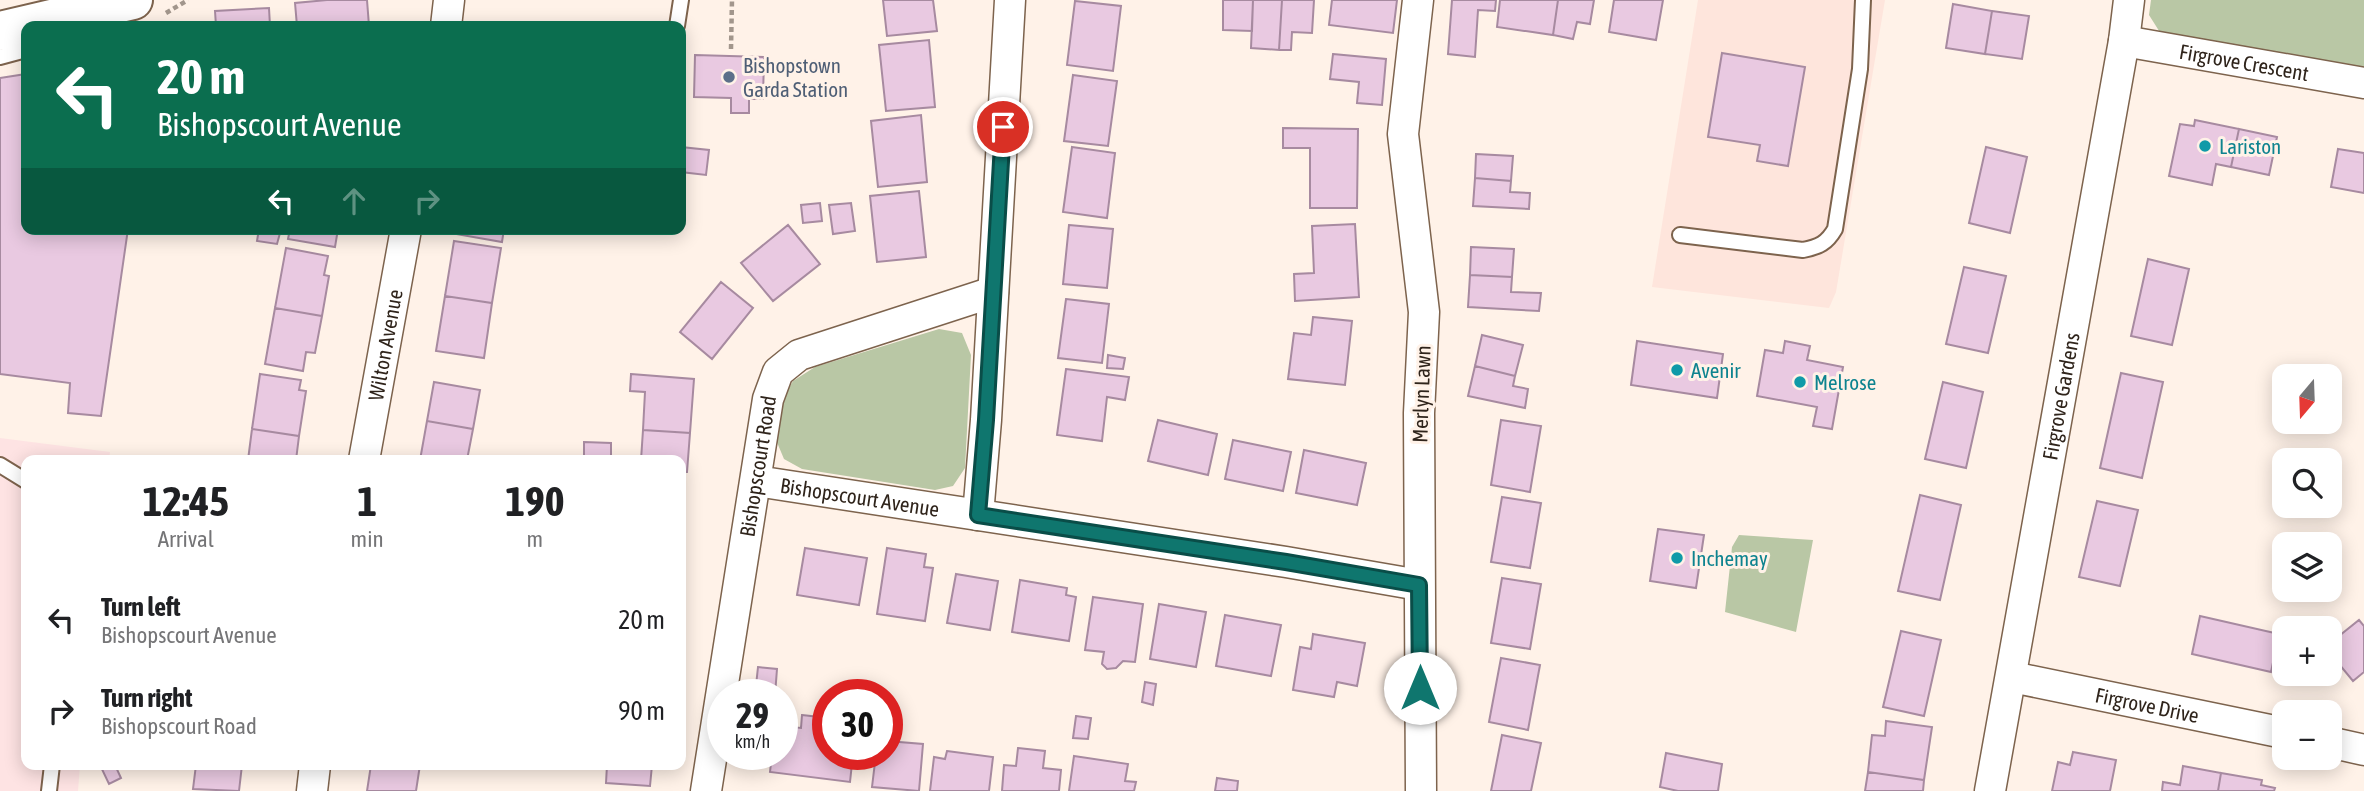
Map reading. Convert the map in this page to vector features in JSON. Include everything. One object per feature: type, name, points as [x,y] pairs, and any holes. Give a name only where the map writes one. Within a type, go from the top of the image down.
[{"type":"main road","points":[[60,21],[80,18],[133,0]]},
{"type":"main road","points":[[0,30],[21,27]]},
{"type":"street","points":[[447,21],[449,0]]},
{"type":"street","points":[[978,515],[1010,0]]},
{"type":"street","name":"Merlyn Lawn","points":[[1418,0],[1403,134],[1424,312],[1419,414],[1421,791]]},
{"type":"street","name":"Firgrove Gardens","points":[[1990,791],[2124,41],[2129,0]]},
{"type":"street","name":"Firgrove Crescent","points":[[2124,41],[2364,83]]},
{"type":"street","name":"Wilton Avenue","points":[[365,455],[405,235]]},
{"type":"street","name":"Bishopscourt Road","points":[[706,791],[768,399],[778,372],[799,355],[993,292]]},
{"type":"street","name":"Bishopscourt Avenue","points":[[756,481],[1286,562],[1419,585]]},
{"type":"street","name":"Firgrove Drive","points":[[2012,677],[2272,731]]},
{"type":"street","points":[[2342,746],[2364,750]]},
{"type":"street","points":[[312,791],[314,770]]},
{"type":"lane","points":[[678,21],[681,0]]},
{"type":"lane","points":[[1681,235],[1803,250],[1828,242],[1835,229],[1860,69],[1863,0]]},
{"type":"lane","points":[[0,57],[21,51]]},
{"type":"lane","points":[[0,464],[21,478]]},
{"type":"lane","points":[[49,791],[51,770]]},
{"type":"path","points":[[731,49],[732,0]]},
{"type":"shaded area","points":[[1698,0],[1885,0],[1836,292],[1829,308],[1652,287]]},
{"type":"shaded area","points":[[0,438],[110,452],[110,455],[21,455],[21,770],[80,770],[78,791],[0,791]]},
{"type":"green space","points":[[2151,0],[2364,0],[2364,69],[2161,34],[2149,15]]},
{"type":"green space","points":[[939,329],[962,333],[971,355],[965,468],[953,486],[935,490],[802,469],[784,459],[776,440],[783,399],[793,381],[815,367]]},
{"type":"green space","points":[[1739,535],[1813,540],[1796,632],[1725,612],[1732,547]]},
{"type":"building","points":[[367,0],[369,21],[297,21],[295,3]]},
{"type":"building","points":[[883,0],[933,0],[937,31],[887,36]]},
{"type":"building","points":[[1223,0],[1253,0],[1252,31],[1223,30]]},
{"type":"building","points":[[1253,0],[1282,0],[1279,50],[1251,48]]},
{"type":"building","points":[[1282,0],[1314,0],[1312,33],[1292,32],[1291,50],[1279,50]]},
{"type":"building","points":[[1332,0],[1397,0],[1393,33],[1329,25]]},
{"type":"building","points":[[1452,0],[1496,0],[1495,11],[1478,10],[1475,57],[1448,54]]},
{"type":"building","points":[[1500,0],[1558,0],[1553,35],[1497,27]]},
{"type":"building","points":[[1558,0],[1594,0],[1590,24],[1577,22],[1573,39],[1553,35]]},
{"type":"building","points":[[1614,0],[1663,0],[1656,40],[1609,32]]},
{"type":"building","points":[[1075,1],[1121,6],[1113,71],[1067,65]]},
{"type":"building","points":[[1953,4],[1992,11],[1985,54],[1946,48]]},
{"type":"building","points":[[269,8],[270,21],[216,21],[215,11]]},
{"type":"building","points":[[1992,11],[2029,16],[2022,59],[1985,54]]},
{"type":"building","points":[[929,40],[935,107],[886,111],[879,45]]},
{"type":"building","points":[[1722,53],[1805,67],[1788,166],[1757,161],[1760,145],[1708,137]]},
{"type":"building","points":[[1333,54],[1386,59],[1382,105],[1357,103],[1359,82],[1330,79]]},
{"type":"building","name":"Bishopstown Garda Station","points":[[695,55],[764,57],[763,99],[749,99],[749,113],[731,113],[731,98],[694,97]]},
{"type":"building","points":[[21,75],[21,235],[127,235],[101,416],[68,413],[70,383],[0,374],[0,78]]},
{"type":"building","points":[[1073,75],[1117,81],[1108,146],[1064,141]]},
{"type":"building","points":[[921,115],[927,182],[878,187],[871,121]]},
{"type":"building","name":"Lariston","points":[[2195,120],[2239,129],[2231,167],[2216,164],[2212,185],[2169,176],[2180,124],[2194,126]]},
{"type":"building","points":[[1283,128],[1358,129],[1357,208],[1310,208],[1310,148],[1283,148]]},
{"type":"building","points":[[2239,129],[2277,137],[2269,175],[2231,167]]},
{"type":"building","points":[[1072,147],[1115,153],[1107,218],[1063,212]]},
{"type":"building","points":[[1986,147],[2027,157],[2010,233],[1969,223]]},
{"type":"building","points":[[686,148],[709,150],[706,175],[686,173]]},
{"type":"building","points":[[2338,149],[2364,153],[2364,193],[2331,187]]},
{"type":"building","points":[[1476,154],[1513,156],[1511,181],[1475,178]]},
{"type":"building","points":[[1475,178],[1511,181],[1510,192],[1530,193],[1529,209],[1473,206]]},
{"type":"building","points":[[919,191],[926,257],[877,262],[870,196]]},
{"type":"building","points":[[820,203],[822,221],[803,223],[801,205]]},
{"type":"building","points":[[851,203],[855,231],[833,234],[829,205]]},
{"type":"building","points":[[1355,224],[1359,297],[1295,301],[1294,274],[1314,273],[1312,226]]},
{"type":"building","points":[[788,225],[820,264],[773,301],[741,263]]},
{"type":"building","points":[[1069,225],[1113,229],[1107,288],[1063,284]]},
{"type":"building","points":[[258,235],[279,235],[277,244],[257,241]]},
{"type":"building","points":[[289,235],[337,235],[335,247],[288,239]]},
{"type":"building","points":[[462,235],[503,235],[502,242]]},
{"type":"building","points":[[454,241],[501,248],[492,303],[445,296]]},
{"type":"building","points":[[1471,247],[1514,249],[1512,277],[1470,275]]},
{"type":"building","points":[[286,248],[328,256],[324,275],[329,276],[322,316],[275,308]]},
{"type":"building","points":[[2148,259],[2189,269],[2172,345],[2131,336]]},
{"type":"building","points":[[1964,267],[2006,276],[1988,353],[1946,344]]},
{"type":"building","points":[[1470,275],[1512,277],[1511,292],[1541,293],[1539,311],[1468,307]]},
{"type":"building","points":[[721,282],[753,308],[712,359],[680,332]]},
{"type":"building","points":[[445,296],[492,303],[484,358],[436,351]]},
{"type":"building","points":[[1066,299],[1109,304],[1102,363],[1058,358]]},
{"type":"building","points":[[275,308],[322,316],[315,353],[306,352],[303,371],[265,364]]},
{"type":"building","points":[[1313,317],[1352,321],[1345,385],[1288,379],[1294,333],[1311,335]]},
{"type":"building","points":[[1482,335],[1523,345],[1515,376],[1475,366]]},
{"type":"building","name":"Avenir","points":[[1637,341],[1723,354],[1717,398],[1631,385]]},
{"type":"building","name":"Melrose","points":[[1785,341],[1810,346],[1807,360],[1843,367],[1832,429],[1813,426],[1817,407],[1757,396],[1765,350],[1783,353]]},
{"type":"building","points":[[1108,355],[1125,358],[1123,369],[1107,368]]},
{"type":"building","points":[[1475,366],[1515,376],[1513,386],[1528,389],[1525,408],[1468,396]]},
{"type":"building","points":[[1066,369],[1129,377],[1125,400],[1107,397],[1102,441],[1057,435]]},
{"type":"building","points":[[2121,373],[2163,382],[2142,478],[2100,468]]},
{"type":"building","points":[[260,374],[301,380],[299,390],[306,391],[299,436],[252,429]]},
{"type":"building","points":[[631,374],[694,379],[690,433],[643,430],[645,392],[630,391]]},
{"type":"building","points":[[434,382],[480,390],[473,429],[427,421]]},
{"type":"building","points":[[1943,382],[1983,392],[1966,468],[1925,459]]},
{"type":"building","points":[[1158,420],[1217,434],[1208,475],[1148,461]]},
{"type":"building","points":[[1501,420],[1541,426],[1530,492],[1491,485]]},
{"type":"building","points":[[427,421],[473,429],[468,455],[421,455]]},
{"type":"building","points":[[252,429],[299,436],[297,455],[249,455]]},
{"type":"building","points":[[643,430],[690,433],[687,472],[686,455],[641,455]]},
{"type":"building","points":[[1233,440],[1291,452],[1283,491],[1225,479]]},
{"type":"building","points":[[584,442],[611,443],[611,455],[584,455]]},
{"type":"building","points":[[1304,450],[1366,463],[1357,505],[1296,493]]},
{"type":"building","points":[[1920,495],[1961,505],[1940,600],[1898,591]]},
{"type":"building","points":[[1502,497],[1541,503],[1530,568],[1491,562]]},
{"type":"building","points":[[2097,501],[2138,510],[2120,586],[2079,577]]},
{"type":"building","name":"Inchemay","points":[[1658,529],[1704,535],[1696,588],[1650,581]]},
{"type":"building","points":[[805,548],[867,558],[859,605],[797,595]]},
{"type":"building","points":[[887,548],[926,554],[924,567],[933,568],[925,621],[877,614]]},
{"type":"building","points":[[956,574],[998,581],[990,630],[947,623]]},
{"type":"building","points":[[1502,578],[1541,584],[1530,649],[1491,643]]},
{"type":"building","points":[[1020,580],[1067,588],[1066,595],[1076,597],[1069,641],[1012,632]]},
{"type":"building","points":[[1093,597],[1143,604],[1135,662],[1123,661],[1116,668],[1107,669],[1102,664],[1104,652],[1085,650]]},
{"type":"building","points":[[1159,604],[1206,612],[1196,667],[1150,659]]},
{"type":"building","points":[[1225,615],[1281,625],[1271,676],[1216,666]]},
{"type":"building","points":[[2200,616],[2272,632],[2271,672],[2192,654]]},
{"type":"building","points":[[2359,620],[2364,626],[2364,672],[2353,681],[2342,668],[2342,634]]},
{"type":"building","points":[[1901,631],[1941,640],[1924,716],[1883,707]]},
{"type":"building","points":[[1313,634],[1365,643],[1357,686],[1337,682],[1334,697],[1293,690],[1300,647],[1311,649]]},
{"type":"building","points":[[1501,658],[1540,665],[1528,730],[1489,722]]},
{"type":"building","points":[[758,667],[777,669],[776,679],[757,679]]},
{"type":"building","points":[[1145,682],[1156,684],[1153,705],[1142,702]]},
{"type":"building","points":[[802,715],[812,716],[812,770],[851,770],[850,782],[770,772],[798,770],[798,728],[801,728]]},
{"type":"building","points":[[1076,716],[1091,718],[1088,739],[1073,738]]},
{"type":"building","points":[[1886,721],[1932,727],[1924,780],[1868,772],[1872,735],[1885,736]]},
{"type":"building","points":[[1502,735],[1541,743],[1531,791],[1491,791]]},
{"type":"building","points":[[903,742],[923,744],[919,791],[872,787],[874,770],[903,770]]},
{"type":"building","points":[[1018,748],[1045,751],[1043,768],[1061,770],[1059,791],[1002,791],[1004,765],[1016,766]]},
{"type":"building","points":[[947,751],[993,757],[989,791],[930,791],[934,757],[945,759]]},
{"type":"building","points":[[2073,752],[2116,760],[2110,791],[2052,791],[2058,762],[2070,765]]},
{"type":"building","points":[[1666,753],[1722,764],[1718,791],[1678,791],[1660,787]]},
{"type":"building","points":[[1074,756],[1128,764],[1125,781],[1136,782],[1134,791],[1069,791]]},
{"type":"building","points":[[2183,766],[2221,773],[2218,791],[2162,791],[2163,782],[2180,785]]},
{"type":"building","points":[[102,770],[117,770],[121,778],[109,784]]},
{"type":"building","points":[[195,770],[241,770],[239,791],[193,789]]},
{"type":"building","points":[[370,770],[419,770],[416,791],[367,791]]},
{"type":"building","points":[[607,770],[652,770],[650,786],[606,783]]},
{"type":"building","points":[[1868,772],[1924,780],[1923,791],[1865,791]]},
{"type":"building","points":[[2221,773],[2262,780],[2261,785],[2275,788],[2274,791],[2218,791]]},
{"type":"building","points":[[1217,778],[1238,781],[1237,791],[1215,791]]},
{"type":"place","name":"Bishopstown Garda Station","points":[[729,77]]},
{"type":"place","name":"Lariston","points":[[2205,146]]},
{"type":"place","name":"Avenir","points":[[1677,370]]},
{"type":"place","name":"Melrose","points":[[1800,382]]},
{"type":"place","name":"Inchemay","points":[[1677,558]]},
{"type":"route","points":[[1003,127],[978,515],[1419,585],[1420,688]]}]
